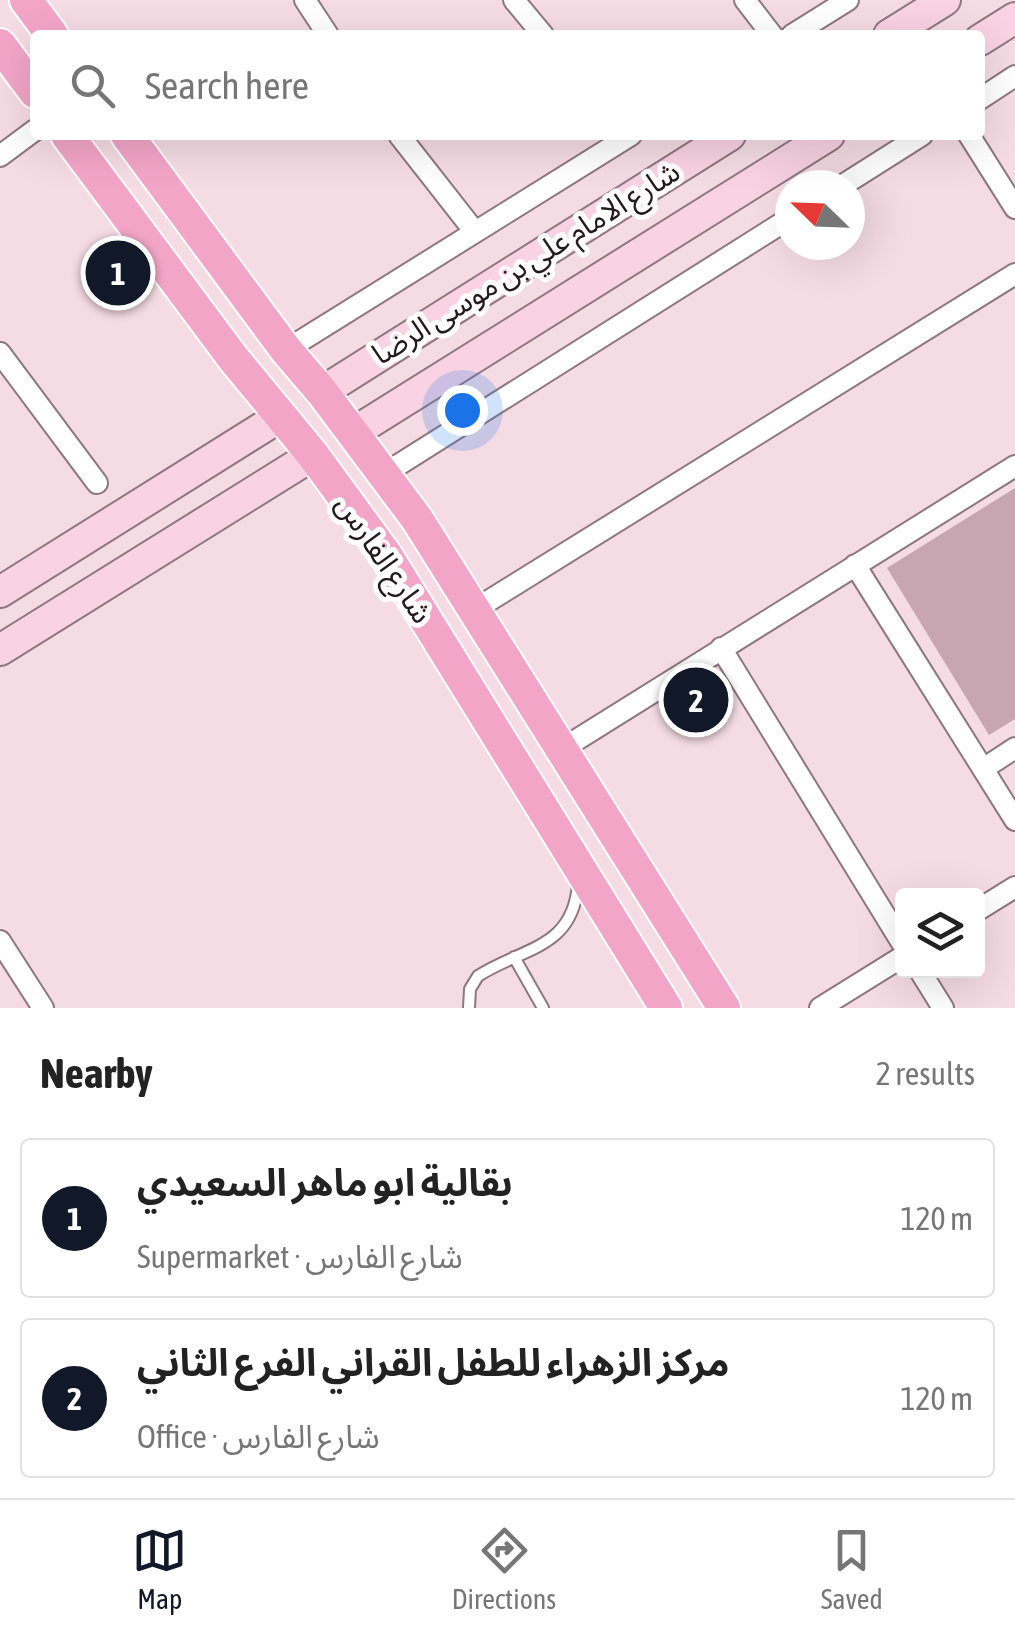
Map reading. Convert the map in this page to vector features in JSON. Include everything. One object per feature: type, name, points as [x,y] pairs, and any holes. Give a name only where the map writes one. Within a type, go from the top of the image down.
[{"type":"main road","points":[[26,0],[48,30]]},
{"type":"main road","points":[[898,30],[945,0]]},
{"type":"main road","points":[[985,37],[1015,18]]},
{"type":"main road","points":[[0,45],[30,85]]},
{"type":"main road","name":"شارع الفارس","points":[[71,140],[386,555],[666,1008]]},
{"type":"main road","name":"شارع الفارس","points":[[130,140],[417,519],[724,1008]]},
{"type":"main road","name":"شارع الامام علي بن موسى الرضا","points":[[322,392],[722,140]]},
{"type":"main road","name":"شارع الامام علي بن موسى الرضا","points":[[354,433],[820,140]]},
{"type":"main road","points":[[0,592],[322,392]]},
{"type":"main road","points":[[0,650],[354,433]]},
{"type":"main road","points":[[180,480],[206,522]]},
{"type":"street","points":[[305,0],[325,30]]},
{"type":"street","points":[[514,0],[539,30]]},
{"type":"street","points":[[745,0],[768,30]]},
{"type":"street","points":[[800,30],[848,0]]},
{"type":"street","points":[[985,95],[1015,76]]},
{"type":"street","points":[[0,156],[30,134]]},
{"type":"street","points":[[404,140],[475,232]]},
{"type":"street","points":[[286,350],[623,140]]},
{"type":"street","points":[[865,171],[914,140]]},
{"type":"street","points":[[972,140],[1015,208]]},
{"type":"street","points":[[384,474],[775,227]]},
{"type":"street","points":[[474,610],[1015,274]]},
{"type":"street","points":[[0,353],[96,483]]},
{"type":"street","points":[[562,749],[1015,466]]},
{"type":"street","points":[[855,565],[1015,820]]},
{"type":"street","points":[[720,648],[895,932]]},
{"type":"street","points":[[983,768],[1015,748]]},
{"type":"street","points":[[985,906],[1015,887]]},
{"type":"street","points":[[0,941],[34,1005]]},
{"type":"street","points":[[820,1008],[895,961]]},
{"type":"street","points":[[925,978],[943,1008]]},
{"type":"lane","points":[[469,1008],[470,989],[478,976],[564,930],[577,899],[576,864]]},
{"type":"lane","points":[[514,957],[542,1008]]},
{"type":"shaded area","points":[[1015,488],[1015,719],[989,735],[887,568]]},
{"type":"place","name":"بقالية ابو ماهر السعيدي","points":[[118,273]]},
{"type":"place","name":"مركز الزهراء للطفل القراني الفرع الثاني","points":[[696,700]]}]
